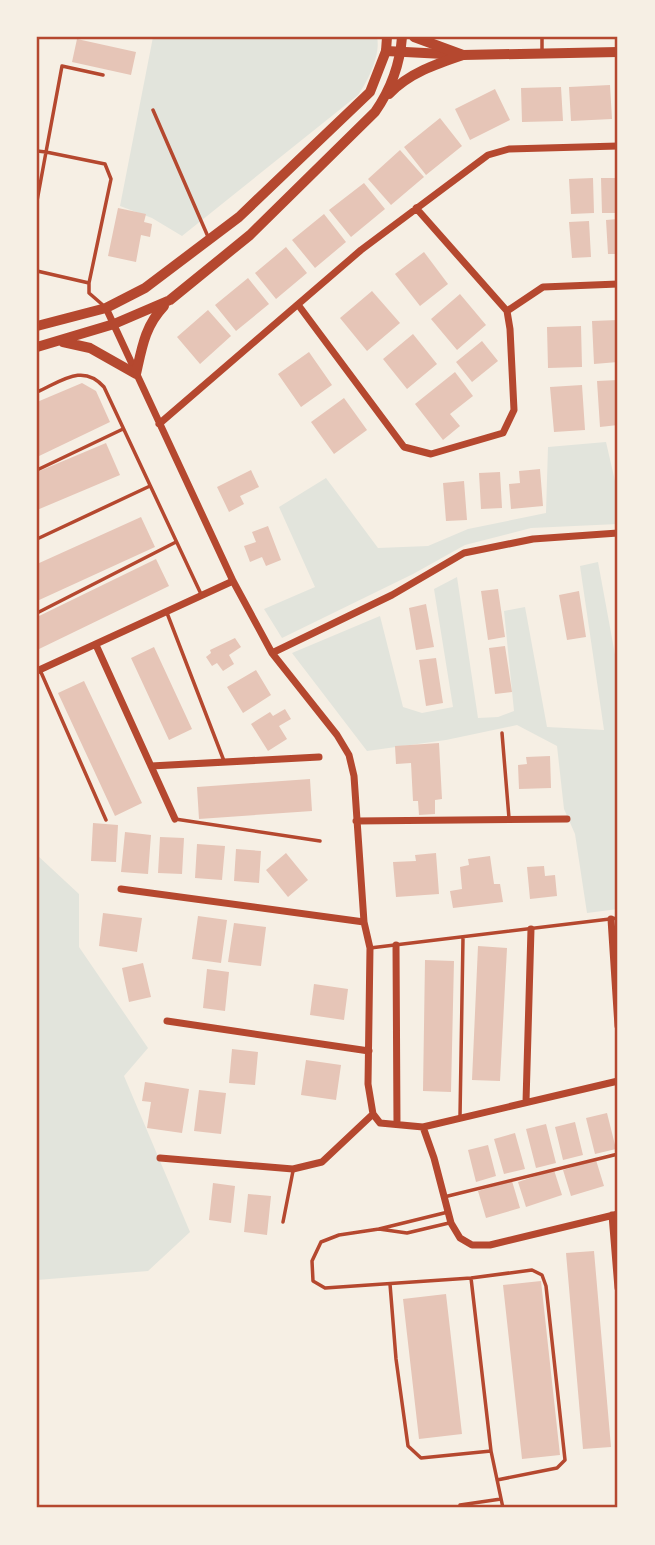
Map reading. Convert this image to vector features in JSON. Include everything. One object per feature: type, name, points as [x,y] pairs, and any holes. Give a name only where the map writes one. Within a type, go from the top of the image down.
[{"type":"main road","points":[[37,326],[106,308],[145,288],[210,241],[239,217],[370,92],[386,51],[387,37]]},
{"type":"main road","points":[[385,98],[401,52],[402,37]]},
{"type":"main road","points":[[414,37],[463,55]]},
{"type":"main road","points":[[57,341],[90,348],[136,373],[152,318],[170,300],[250,235],[355,134],[385,98],[408,79],[430,66],[463,55]]},
{"type":"main road","points":[[37,347],[114,324],[170,300]]},
{"type":"street","points":[[386,51],[463,55],[618,52]]},
{"type":"street","points":[[159,424],[361,250],[488,155],[509,149],[618,146]]},
{"type":"street","points":[[299,306],[404,447],[431,454],[503,433],[514,410],[507,311],[416,208]]},
{"type":"street","points":[[507,311],[543,287],[618,284]]},
{"type":"street","points":[[106,308],[233,582],[272,653],[337,735],[349,755],[354,776],[363,922],[370,948],[368,1084],[373,1114],[380,1123],[423,1127],[460,1116],[618,1081]]},
{"type":"street","points":[[272,653],[392,595],[464,553],[533,539],[618,533]]},
{"type":"street","points":[[38,670],[233,582]]},
{"type":"street","points":[[96,645],[175,819]]},
{"type":"street","points":[[151,766],[319,757]]},
{"type":"street","points":[[356,821],[566,819]]},
{"type":"street","points":[[121,889],[363,922]]},
{"type":"street","points":[[615,919],[618,1026]]},
{"type":"street","points":[[526,1102],[531,929]]},
{"type":"street","points":[[396,945],[397,1124]]},
{"type":"street","points":[[167,1021],[369,1051]]},
{"type":"street","points":[[160,1158],[293,1169],[322,1162],[373,1114]]},
{"type":"street","points":[[423,1127],[451,1223],[460,1238],[472,1245],[490,1245],[615,1214],[618,1288]]},
{"type":"lane","points":[[542,37],[542,53]]},
{"type":"lane","points":[[37,201],[62,66],[103,75]]},
{"type":"lane","points":[[153,110],[210,241]]},
{"type":"lane","points":[[37,151],[105,164],[109,171],[111,179],[89,283],[89,293],[106,308]]},
{"type":"lane","points":[[37,271],[89,283]]},
{"type":"lane","points":[[37,392],[81,373],[94,376],[104,387],[202,596]]},
{"type":"lane","points":[[37,470],[123,429]]},
{"type":"lane","points":[[37,539],[150,486]]},
{"type":"lane","points":[[37,612],[176,542]]},
{"type":"lane","points":[[167,613],[224,762]]},
{"type":"lane","points":[[38,670],[106,820]]},
{"type":"lane","points":[[502,733],[510,820]]},
{"type":"lane","points":[[175,819],[320,841]]},
{"type":"lane","points":[[370,948],[615,919]]},
{"type":"lane","points":[[460,1116],[463,938]]},
{"type":"lane","points":[[444,1197],[618,1154]]},
{"type":"lane","points":[[283,1222],[293,1169]]},
{"type":"lane","points":[[448,1212],[379,1229],[339,1235],[321,1242],[312,1261],[313,1281],[325,1287],[471,1278],[532,1270],[542,1275],[546,1286],[565,1460],[557,1468],[497,1480]]},
{"type":"lane","points":[[379,1229],[407,1233],[451,1223]]},
{"type":"lane","points":[[471,1278],[491,1451],[503,1508]]},
{"type":"lane","points":[[390,1284],[396,1359],[408,1446],[421,1458],[491,1451]]},
{"type":"lane","points":[[459,1508],[460,1505],[501,1499]]},
{"type":"shaded area","points":[[153,37],[377,37],[378,44],[373,67],[358,95],[182,236],[152,218],[120,206]]},
{"type":"shaded area","points":[[606,442],[618,494],[618,524],[531,528],[465,545],[413,574],[282,638],[264,609],[315,587],[279,507],[326,478],[378,548],[428,546],[468,529],[546,513],[548,447]]},
{"type":"shaded area","points":[[598,562],[618,671],[618,909],[587,913],[575,834],[564,809],[557,746],[517,725],[446,740],[367,751],[292,653],[380,616],[403,707],[422,713],[453,707],[434,589],[457,577],[478,718],[498,717],[514,711],[504,611],[525,607],[547,727],[604,730],[580,566]]},
{"type":"shaded area","points":[[37,855],[79,894],[79,947],[148,1048],[124,1076],[190,1232],[148,1271],[37,1280]]},
{"type":"building","points":[[77,39],[136,52],[131,75],[72,62]]},
{"type":"building","points":[[610,85],[612,119],[571,121],[569,87]]},
{"type":"building","points":[[561,87],[563,121],[522,122],[521,88]]},
{"type":"building","points":[[495,89],[510,120],[470,140],[455,109]]},
{"type":"building","points":[[440,118],[462,146],[426,175],[404,147]]},
{"type":"building","points":[[400,150],[424,177],[391,205],[368,179]]},
{"type":"building","points":[[593,178],[594,213],[571,214],[569,179]]},
{"type":"building","points":[[601,178],[618,178],[618,213],[602,213]]},
{"type":"building","points":[[364,183],[385,209],[351,237],[329,210]]},
{"type":"building","points":[[118,208],[146,214],[144,222],[152,224],[150,237],[141,235],[136,262],[108,256]]},
{"type":"building","points":[[324,214],[346,242],[315,268],[292,240]]},
{"type":"building","points":[[618,219],[618,254],[608,254],[606,220]]},
{"type":"building","points":[[589,221],[591,257],[572,258],[569,222]]},
{"type":"building","points":[[286,247],[307,273],[276,299],[255,273]]},
{"type":"building","points":[[424,252],[448,284],[420,306],[395,274]]},
{"type":"building","points":[[248,278],[269,304],[236,331],[215,305]]},
{"type":"building","points":[[372,291],[400,323],[367,351],[340,318]]},
{"type":"building","points":[[460,294],[486,325],[457,350],[431,319]]},
{"type":"building","points":[[208,310],[231,336],[200,364],[177,337]]},
{"type":"building","points":[[618,320],[618,362],[594,364],[592,321]]},
{"type":"building","points":[[581,326],[582,367],[548,368],[547,327]]},
{"type":"building","points":[[413,334],[437,364],[407,389],[383,359]]},
{"type":"building","points":[[482,341],[498,361],[472,382],[456,362]]},
{"type":"building","points":[[309,352],[332,385],[301,407],[278,374]]},
{"type":"building","points":[[455,372],[473,396],[450,414],[460,426],[443,440],[415,404]]},
{"type":"building","points":[[618,380],[618,425],[600,427],[597,381]]},
{"type":"building","points":[[82,383],[96,391],[110,422],[37,457],[37,402]]},
{"type":"building","points":[[582,385],[585,430],[554,432],[550,387]]},
{"type":"building","points":[[344,398],[367,430],[334,454],[311,422]]},
{"type":"building","points":[[106,443],[120,475],[37,510],[37,472]]},
{"type":"building","points":[[540,469],[543,506],[511,509],[509,484],[520,483],[519,471]]},
{"type":"building","points":[[251,470],[259,487],[240,496],[244,504],[229,512],[217,487]]},
{"type":"building","points":[[500,472],[502,508],[481,509],[479,473]]},
{"type":"building","points":[[464,481],[467,520],[446,521],[443,483]]},
{"type":"building","points":[[141,517],[155,547],[37,601],[37,564]]},
{"type":"building","points":[[268,526],[281,560],[266,566],[262,557],[250,562],[244,546],[256,542],[252,532]]},
{"type":"building","points":[[156,559],[169,586],[37,650],[37,617]]},
{"type":"building","points":[[498,589],[505,637],[488,640],[481,591]]},
{"type":"building","points":[[579,591],[586,637],[567,640],[559,595]]},
{"type":"building","points":[[426,604],[434,647],[416,650],[409,608]]},
{"type":"building","points":[[235,638],[241,647],[229,655],[234,664],[223,671],[217,663],[212,666],[206,657],[211,653],[210,650]]},
{"type":"building","points":[[505,646],[512,692],[495,694],[489,648]]},
{"type":"building","points":[[154,647],[192,729],[169,740],[131,658]]},
{"type":"building","points":[[436,658],[443,703],[426,706],[419,660]]},
{"type":"building","points":[[256,670],[271,695],[243,713],[227,687]]},
{"type":"building","points":[[84,681],[142,803],[115,816],[58,693]]},
{"type":"building","points":[[285,709],[291,719],[279,726],[287,739],[268,751],[251,724],[270,712],[273,716]]},
{"type":"building","points":[[439,743],[442,799],[435,800],[435,814],[419,815],[418,801],[413,801],[411,763],[396,764],[395,746]]},
{"type":"building","points":[[550,756],[551,788],[519,789],[518,765],[527,764],[526,757]]},
{"type":"building","points":[[310,779],[312,811],[199,819],[197,787]]},
{"type":"building","points":[[93,823],[118,825],[116,862],[91,861]]},
{"type":"building","points":[[125,832],[151,835],[148,874],[121,872]]},
{"type":"building","points":[[160,837],[184,838],[182,874],[158,873]]},
{"type":"building","points":[[197,844],[225,846],[222,880],[195,878]]},
{"type":"building","points":[[236,849],[261,851],[259,883],[234,881]]},
{"type":"building","points":[[286,853],[308,880],[288,897],[266,870]]},
{"type":"building","points":[[436,853],[439,894],[396,897],[393,862],[416,861],[415,855]]},
{"type":"building","points":[[490,856],[494,884],[500,884],[503,902],[453,908],[450,891],[462,889],[460,867],[469,865],[468,859]]},
{"type":"building","points":[[544,866],[545,876],[555,875],[557,896],[530,899],[527,867]]},
{"type":"building","points":[[103,913],[142,918],[137,952],[99,946]]},
{"type":"building","points":[[198,916],[227,920],[221,963],[192,959]]},
{"type":"building","points":[[234,923],[266,927],[261,966],[228,962]]},
{"type":"building","points":[[478,946],[507,948],[500,1081],[472,1080]]},
{"type":"building","points":[[425,960],[454,961],[451,1092],[423,1091]]},
{"type":"building","points":[[143,963],[151,997],[129,1002],[122,968]]},
{"type":"building","points":[[207,969],[229,972],[225,1011],[203,1008]]},
{"type":"building","points":[[314,984],[348,989],[344,1020],[310,1015]]},
{"type":"building","points":[[232,1049],[258,1052],[255,1085],[229,1083]]},
{"type":"building","points":[[306,1060],[341,1065],[336,1100],[301,1095]]},
{"type":"building","points":[[145,1082],[189,1089],[182,1133],[147,1128],[151,1102],[142,1101]]},
{"type":"building","points":[[199,1090],[226,1093],[221,1134],[194,1131]]},
{"type":"building","points":[[607,1113],[616,1149],[595,1154],[586,1118]]},
{"type":"building","points":[[575,1122],[583,1155],[563,1160],[555,1127]]},
{"type":"building","points":[[546,1124],[556,1163],[536,1168],[526,1129]]},
{"type":"building","points":[[515,1133],[525,1169],[504,1174],[494,1139]]},
{"type":"building","points":[[488,1145],[496,1176],[476,1182],[468,1150]]},
{"type":"building","points":[[596,1160],[604,1186],[571,1196],[563,1170]]},
{"type":"building","points":[[554,1170],[562,1195],[526,1207],[518,1182]]},
{"type":"building","points":[[512,1181],[520,1208],[486,1218],[478,1191]]},
{"type":"building","points":[[213,1183],[235,1186],[231,1223],[209,1220]]},
{"type":"building","points":[[248,1194],[271,1196],[267,1235],[244,1232]]},
{"type":"building","points":[[594,1251],[611,1447],[583,1449],[566,1253]]},
{"type":"building","points":[[541,1281],[560,1455],[522,1459],[503,1285]]},
{"type":"building","points":[[446,1294],[462,1434],[419,1439],[403,1299]]}]
